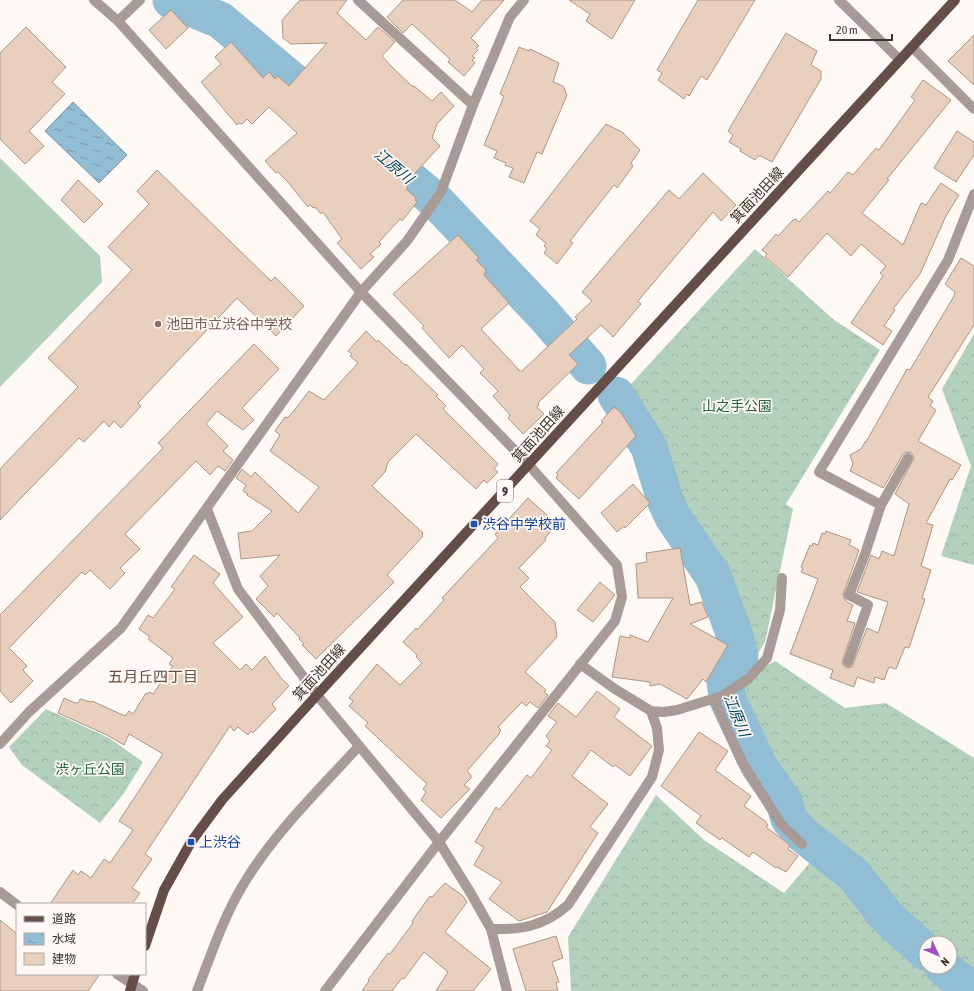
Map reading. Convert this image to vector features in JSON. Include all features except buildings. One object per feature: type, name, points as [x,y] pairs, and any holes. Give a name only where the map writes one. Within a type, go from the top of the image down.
[{"type":"main road","name":"箕面池田線","points":[[146,943],[164,890],[191,842],[222,800],[955,0]]},
{"type":"main road","points":[[131,988],[135,975]]},
{"type":"street","points":[[94,0],[118,21],[361,292],[529,464],[617,565],[622,597],[615,621],[439,842],[325,991]]},
{"type":"street","points":[[118,21],[140,0]]},
{"type":"street","points":[[358,0],[473,105]]},
{"type":"street","points":[[0,744],[29,712],[121,628],[361,292],[407,241],[441,192],[473,105],[510,17],[524,0]]},
{"type":"street","points":[[839,0],[900,60]]},
{"type":"street","points":[[912,47],[974,109]]},
{"type":"street","points":[[881,505],[819,472],[948,260],[974,194]]},
{"type":"street","points":[[848,662],[868,605],[849,595],[865,554],[881,505],[908,458]]},
{"type":"street","points":[[207,509],[238,590],[317,695],[439,842],[491,929],[507,991]]},
{"type":"street","points":[[580,664],[615,689],[651,711],[677,710],[718,698],[735,689],[748,679],[767,658],[780,610],[782,578]]},
{"type":"street","points":[[718,698],[742,762],[781,824],[802,844]]},
{"type":"street","points":[[491,929],[523,929],[555,916],[568,905],[652,777],[659,750],[657,728],[651,711]]},
{"type":"street","points":[[197,991],[220,931],[243,885],[276,839],[359,746]]},
{"type":"street","points":[[0,892],[16,904]]},
{"type":"street","points":[[118,975],[131,988],[143,991]]},
{"type":"street","points":[[123,991],[131,988]]},
{"type":"green space","points":[[0,158],[100,256],[102,282],[0,387]]},
{"type":"green space","name":"山之手公園","points":[[755,249],[834,320],[880,350],[786,504],[793,509],[765,642],[743,672],[733,680],[743,661],[741,646],[717,572],[691,540],[673,514],[650,441],[620,396]]},
{"type":"green space","points":[[974,334],[974,565],[941,556],[971,466],[942,389]]},
{"type":"green space","points":[[775,661],[845,708],[886,703],[974,758],[974,991],[571,991],[568,937],[656,795],[704,840],[784,893],[818,853],[723,689]]},
{"type":"green space","name":"渋ヶ丘公園","points":[[46,709],[109,738],[143,762],[124,793],[100,823],[22,765],[9,747]]},
{"type":"water","points":[[73,102],[127,155],[99,183],[45,131]]},
{"type":"waterway","name":"江原川","points":[[171,0],[220,20],[436,201],[544,315],[588,366]]},
{"type":"waterway","name":"江原川","points":[[616,395],[649,447],[665,500],[673,517],[713,576],[735,636],[740,656],[738,665],[725,683],[728,700],[759,766],[784,802],[789,819],[801,833],[854,875],[887,917],[918,945]]},
{"type":"waterway","name":"江原川","points":[[953,975],[972,991]]},
{"type":"place","name":"池田市立渋谷中学校","points":[[158,324]]},
{"type":"place","name":"渋谷中学校前","points":[[474,524]]},
{"type":"place","name":"上渋谷","points":[[191,842]]},
{"type":"district","name":"五月丘四丁目","points":[[153,676]]}]
